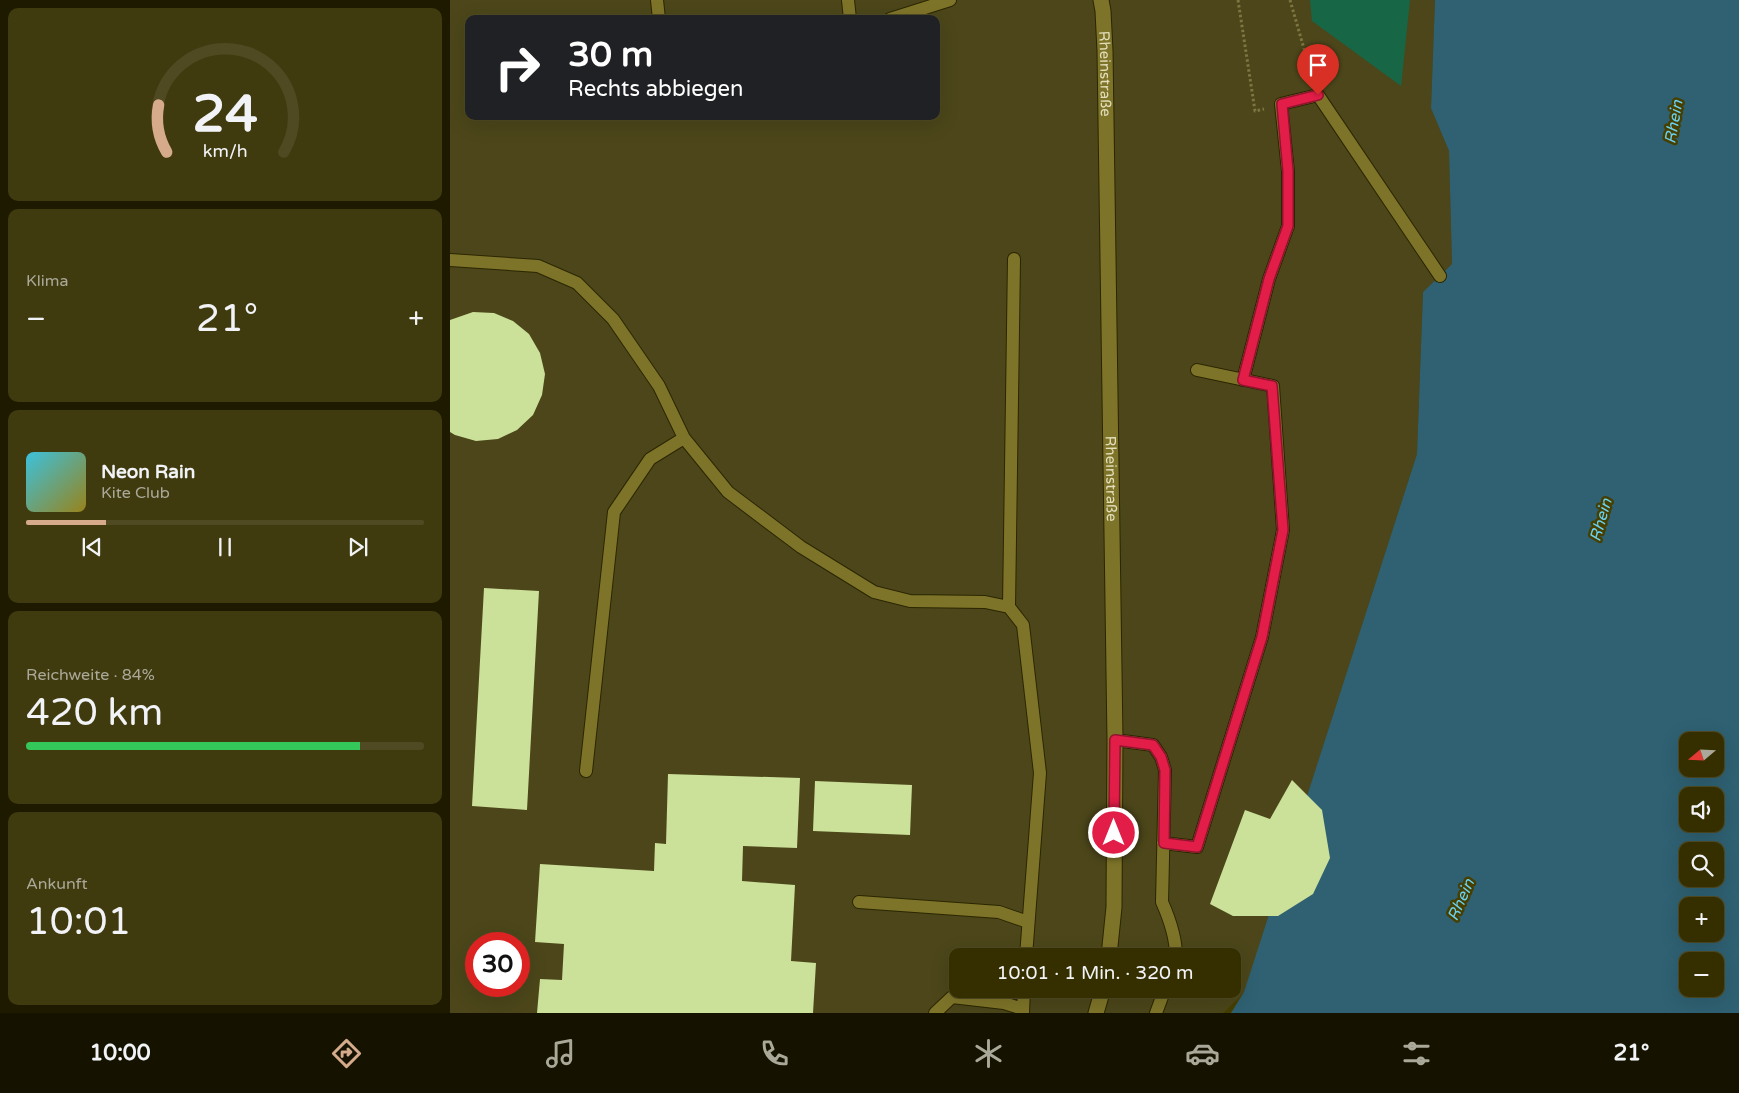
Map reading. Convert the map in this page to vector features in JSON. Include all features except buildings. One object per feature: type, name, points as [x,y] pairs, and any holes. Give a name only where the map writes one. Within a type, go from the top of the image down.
[{"type":"street","name":"Rheinstraße","points":[[1101,0],[1105,51],[1115,740],[1114,907],[1110,948]]},
{"type":"street","points":[[1096,1013],[1101,998]]},
{"type":"lane","points":[[657,0],[658,15]]},
{"type":"lane","points":[[848,0],[850,15]]},
{"type":"lane","points":[[903,15],[950,0]]},
{"type":"lane","points":[[1243,380],[1269,279],[1288,226],[1288,171],[1282,104],[1318,95],[1440,276]]},
{"type":"lane","points":[[1014,259],[1009,607],[1023,625],[1040,774],[1026,948]]},
{"type":"lane","points":[[450,260],[538,266],[578,283],[613,319],[659,386],[684,438],[728,492],[801,547],[874,592],[910,601],[985,602],[1009,607]]},
{"type":"lane","points":[[1164,843],[1197,847],[1262,637],[1283,530],[1272,386],[1197,370]]},
{"type":"lane","points":[[586,771],[614,512],[650,459],[684,438]]},
{"type":"lane","points":[[1115,740],[1153,745],[1161,757],[1165,770],[1162,902],[1170,920],[1176,948]]},
{"type":"lane","points":[[860,902],[999,912],[1028,922]]},
{"type":"lane","points":[[935,1013],[952,997],[1004,1003],[1023,1011],[1024,998]]},
{"type":"lane","points":[[1156,1013],[1162,998]]},
{"type":"path","points":[[1238,0],[1255,111],[1282,104]]},
{"type":"path","points":[[1290,0],[1318,95]]},
{"type":"shaded area","points":[[450,0],[1435,0],[1431,107],[1449,151],[1452,264],[1423,292],[1417,454],[1244,993],[1241,996],[1241,948],[949,948],[949,998],[1239,998],[1223,1013],[450,1013]]},
{"type":"green space","points":[[1310,0],[1410,0],[1401,86],[1312,21]]},
{"type":"water","name":"Rhein","points":[[1435,0],[1739,0],[1739,1013],[1231,1013],[1244,992],[1417,454],[1423,292],[1452,264],[1449,151],[1431,108]]},
{"type":"route","points":[[1114,833],[1115,740],[1153,745],[1161,757],[1165,770],[1164,843],[1197,847],[1262,637],[1283,530],[1272,386],[1243,380],[1269,279],[1288,226],[1288,171],[1282,104],[1318,95]]}]
